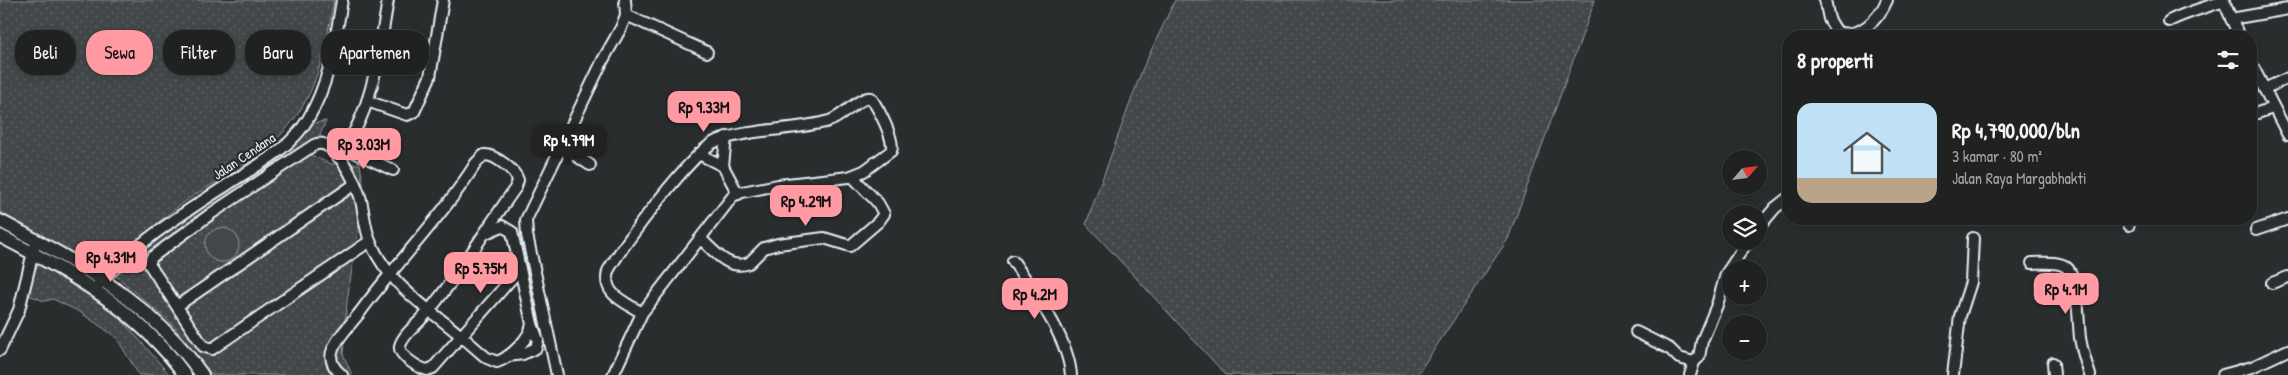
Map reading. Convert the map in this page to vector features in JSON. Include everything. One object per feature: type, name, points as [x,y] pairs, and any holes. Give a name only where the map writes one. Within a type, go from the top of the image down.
[{"type":"street","name":"Jalan Cendana","points":[[99,284],[166,226],[273,156],[304,126],[320,99],[329,73],[342,0]]},
{"type":"street","points":[[388,0],[377,65],[367,100],[342,152],[355,184],[370,240],[389,274],[428,312],[491,360],[498,362],[508,356],[530,332],[532,324]]},
{"type":"street","points":[[367,100],[407,115],[414,112],[430,77],[443,0]]},
{"type":"street","points":[[557,375],[526,234],[526,220],[626,15],[625,0]]},
{"type":"street","points":[[1825,0],[1833,30]]},
{"type":"street","points":[[1858,30],[1871,24],[1878,17],[1887,0]]},
{"type":"street","points":[[2169,21],[2190,10],[2198,11],[2224,0],[2236,30]]},
{"type":"street","points":[[2231,19],[2288,9]]},
{"type":"street","points":[[626,15],[707,52]]},
{"type":"street","points":[[2257,75],[2288,135]]},
{"type":"street","points":[[2264,89],[2288,78]]},
{"type":"street","points":[[613,375],[642,313],[733,196],[778,185],[852,176],[864,171],[890,152],[893,147],[876,107],[869,97],[864,98],[839,117],[828,122],[726,137],[711,143],[699,154],[656,204],[608,271],[605,282],[609,290],[642,313]]},
{"type":"street","points":[[2257,113],[2273,108]]},
{"type":"street","points":[[726,137],[723,166],[738,194]]},
{"type":"street","points":[[370,240],[212,349],[203,346],[150,268],[149,262],[152,257],[212,212],[316,144],[327,145],[393,170]]},
{"type":"street","points":[[561,146],[590,165]]},
{"type":"street","points":[[699,154],[723,166]]},
{"type":"street","points":[[342,375],[334,368],[331,360],[332,352],[389,274],[437,216],[476,162],[488,155],[515,173],[518,180],[516,187],[486,233],[428,312],[401,344],[402,353],[419,368],[427,370],[433,368],[460,335],[520,269]]},
{"type":"street","points":[[701,239],[723,259],[736,265],[749,263],[764,248],[788,242],[824,238],[850,246],[878,222],[884,212],[852,176]]},
{"type":"street","points":[[177,306],[355,184]]},
{"type":"street","points":[[1767,218],[1782,202]]},
{"type":"street","points":[[2256,230],[2288,219]]},
{"type":"street","points":[[0,221],[35,247],[99,284],[164,329],[202,375]]},
{"type":"street","points":[[486,233],[502,226],[510,230],[515,242],[532,324],[538,340],[536,348],[523,354],[508,356]]},
{"type":"street","points":[[0,236],[35,247]]},
{"type":"street","points":[[1953,375],[1960,316],[1971,282],[1973,238]]},
{"type":"street","points":[[0,350],[19,310],[35,247]]},
{"type":"street","points":[[1690,375],[1694,362],[1699,357],[1702,341],[1718,305],[1726,274],[1742,250]]},
{"type":"street","points":[[1013,261],[1060,338],[1069,362],[1071,375]]},
{"type":"street","points":[[2032,263],[2058,264],[2070,271],[2075,290],[2080,338],[2090,375]]},
{"type":"street","points":[[2272,283],[2288,277]]},
{"type":"street","points":[[99,284],[170,355],[185,375]]},
{"type":"street","points":[[1636,332],[1670,349],[1679,358],[1694,362]]},
{"type":"street","points":[[2229,374],[2252,368],[2288,350]]},
{"type":"street","points":[[2052,363],[2054,375]]},
{"type":"shaded area","points":[[0,0],[334,0],[328,30],[321,30],[321,60],[317,73],[299,112],[285,130],[267,148],[245,165],[190,198],[99,268],[0,212]]},
{"type":"shaded area","points":[[1175,0],[1595,0],[1508,239],[1417,375],[1226,375],[1086,224],[1142,70]]},
{"type":"shaded area","points":[[326,121],[311,155],[331,164],[360,164],[365,199],[358,230],[347,301],[343,354],[352,375],[212,375],[171,323],[114,274],[192,209],[308,124]]},
{"type":"shaded area","points":[[222,228],[234,233],[239,245],[234,257],[222,262],[210,257],[205,245],[210,233]]},
{"type":"shaded area","points":[[38,264],[115,312],[170,375],[139,375],[116,337],[80,312],[53,299],[44,301],[29,295],[26,290]]}]
